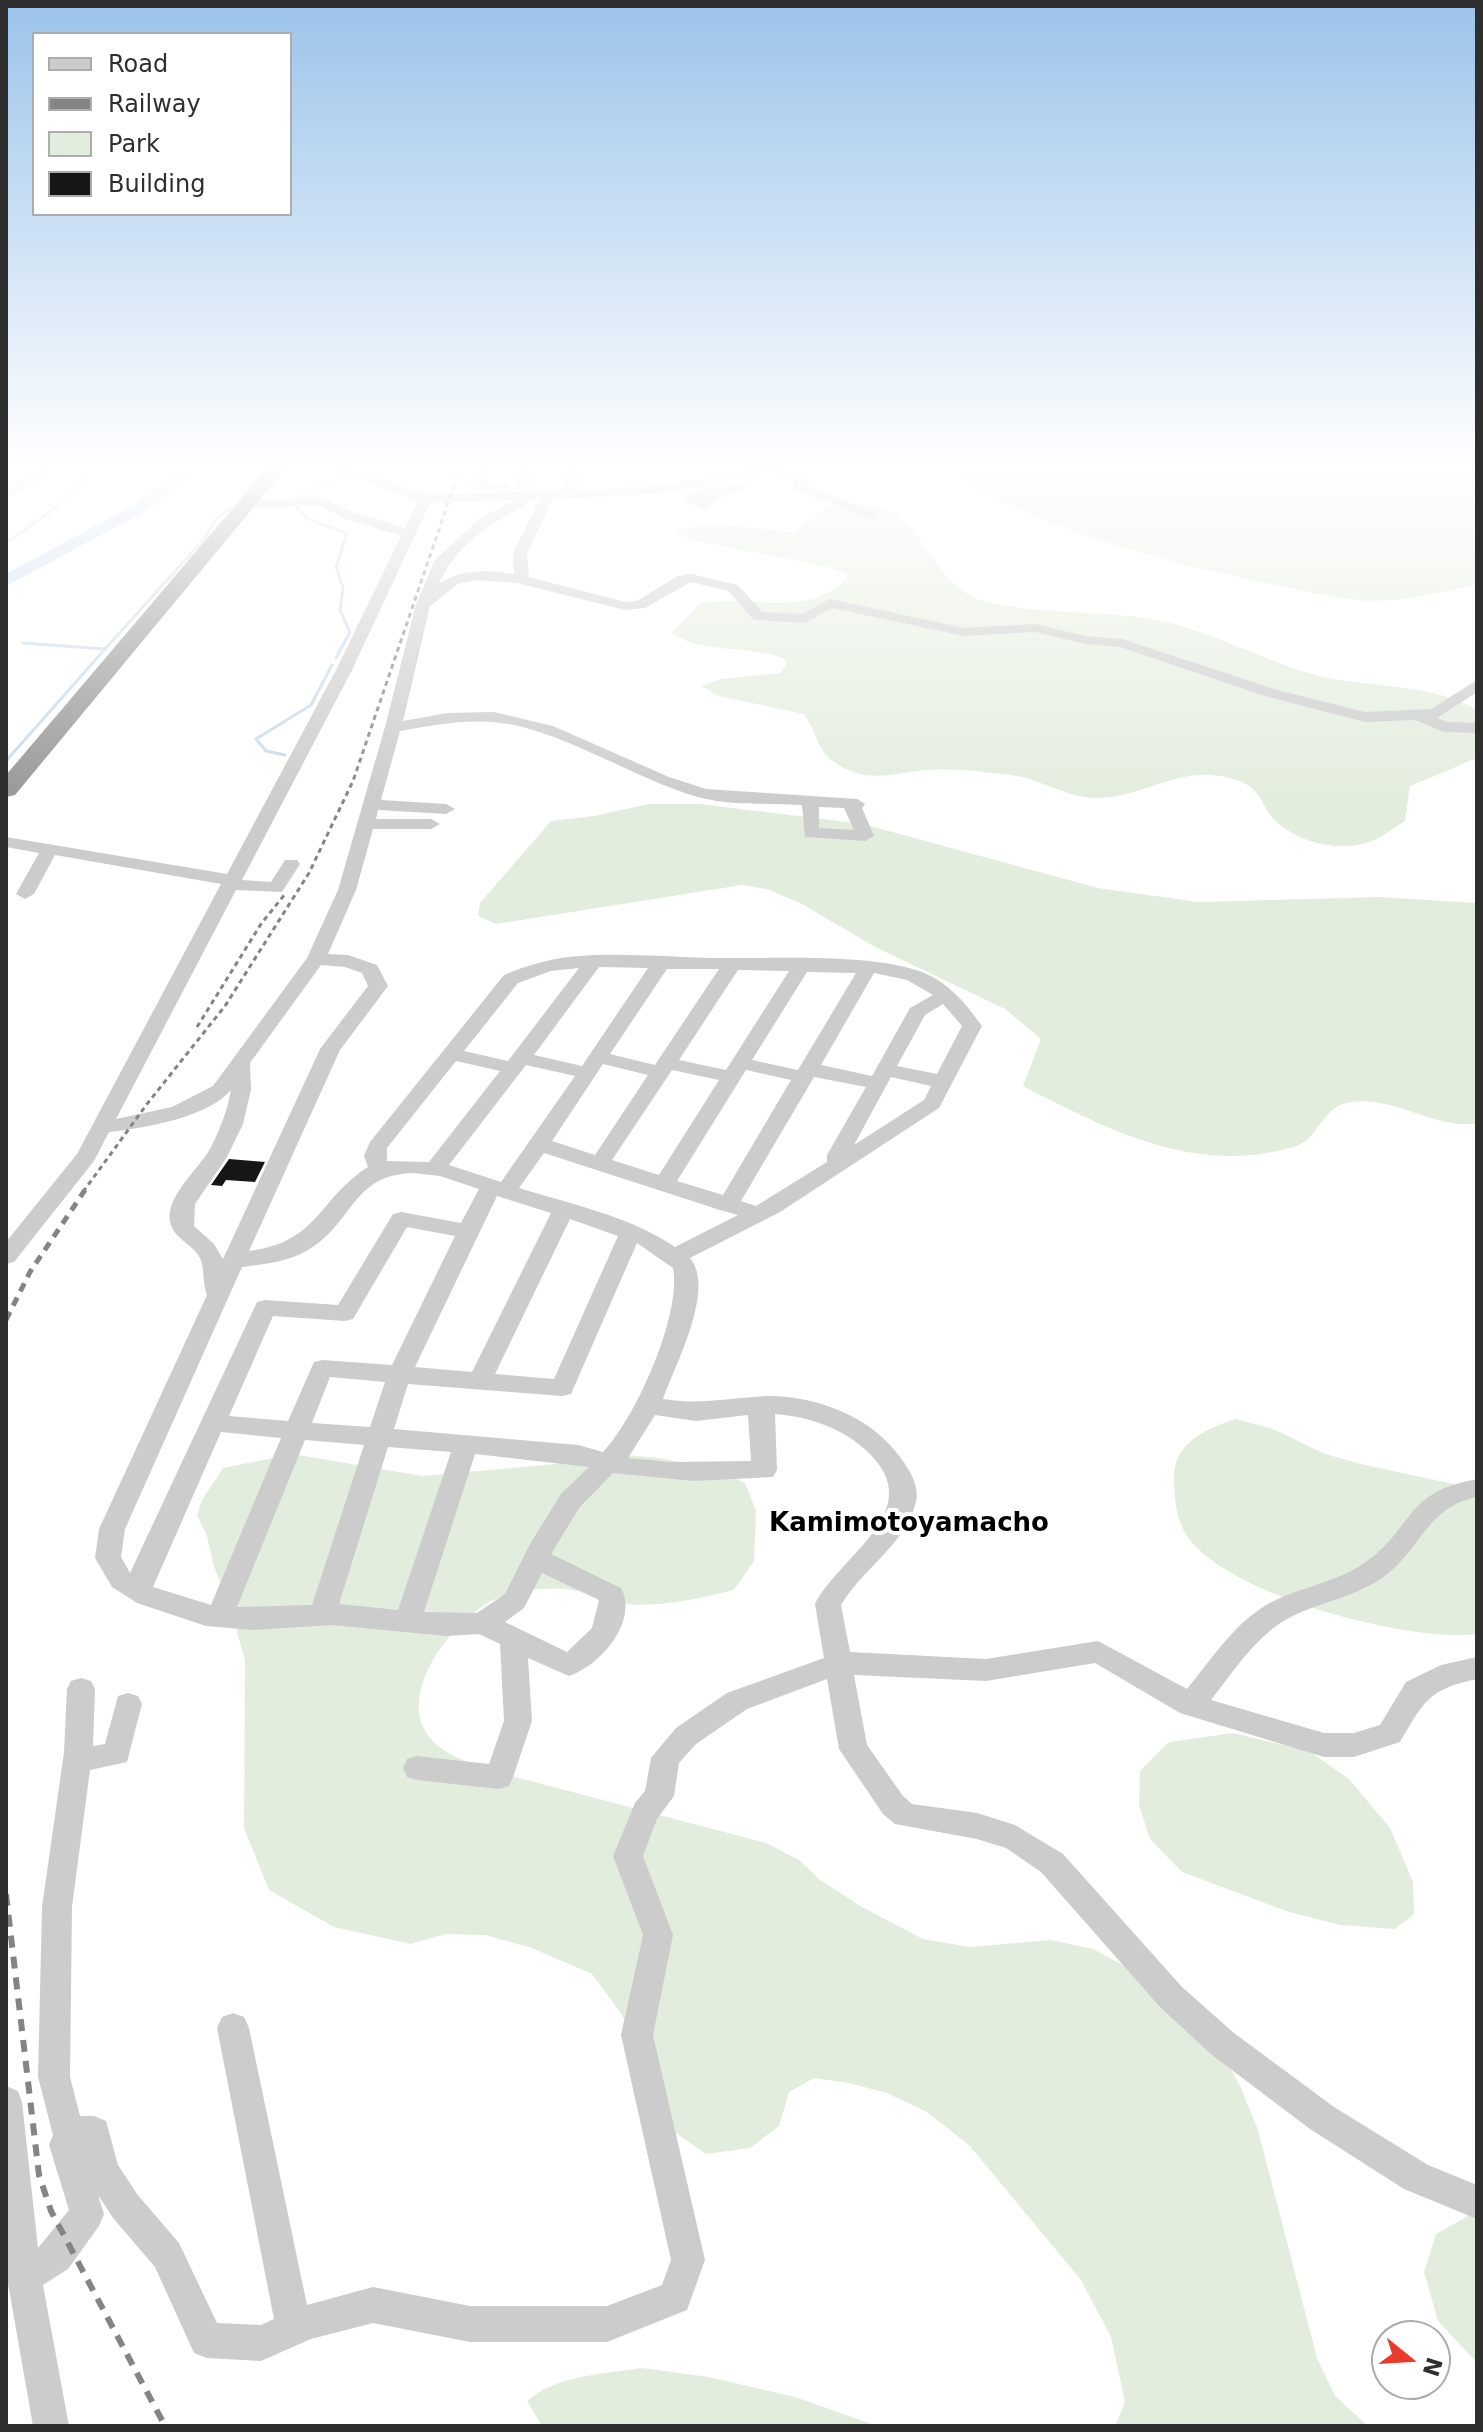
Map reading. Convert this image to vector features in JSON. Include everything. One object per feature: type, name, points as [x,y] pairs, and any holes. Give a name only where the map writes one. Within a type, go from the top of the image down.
[{"type":"highway","points":[[6,790],[188,575]]},
{"type":"street","points":[[6,1257],[86,1156],[344,670],[390,575]]},
{"type":"street","points":[[102,1127],[169,1114],[209,1098],[220,1090],[316,959],[347,890],[393,727],[423,604],[435,575]]},
{"type":"street","points":[[522,575],[522,580]]},
{"type":"street","points":[[423,604],[459,578],[522,580],[625,606],[648,601],[683,579],[691,578],[733,588],[747,601],[751,612],[769,618],[805,619],[830,603],[964,632],[1035,628],[1139,648],[1271,693],[1365,717],[1435,714],[1477,685]]},
{"type":"street","points":[[393,727],[447,718],[494,717],[547,729],[663,781],[693,791],[852,804],[865,836],[811,833],[810,802]]},
{"type":"street","points":[[1421,717],[1444,727],[1477,728]]},
{"type":"street","points":[[365,824],[433,811],[371,804]]},
{"type":"street","points":[[6,842],[276,888],[291,864]]},
{"type":"street","points":[[25,894],[50,848]]},
{"type":"street","points":[[316,959],[348,961],[370,969],[378,986],[330,1049],[112,1529],[108,1558],[121,1580],[138,1591],[206,1615],[254,1619],[322,1614],[375,1616],[447,1625],[482,1623],[569,1665],[591,1651],[613,1610],[612,1595],[536,1558]]},
{"type":"street","points":[[379,1170],[375,1156],[377,1147],[511,979],[530,968],[555,962],[802,965],[913,973],[938,985],[972,1026],[932,1104],[837,1167],[758,1214],[674,1257]]},
{"type":"street","points":[[435,1169],[593,962]]},
{"type":"street","points":[[322,1614],[399,1375],[468,1231],[498,1189],[539,1144],[661,963]]},
{"type":"street","points":[[600,1163],[732,964]]},
{"type":"street","points":[[664,1184],[802,965]]},
{"type":"street","points":[[728,1205],[868,968]]},
{"type":"street","points":[[837,1167],[838,1155],[917,1012],[926,1004],[947,996]]},
{"type":"street","points":[[451,1054],[518,1063],[882,1076],[944,1082]]},
{"type":"street","points":[[218,1294],[211,1279],[214,1263],[209,1252],[184,1230],[182,1207],[215,1159],[236,1115],[243,1090],[241,1064]]},
{"type":"street","points":[[539,1144],[758,1214]]},
{"type":"street","points":[[233,1261],[290,1251],[310,1239],[370,1173],[410,1164],[498,1189],[649,1240],[684,1265],[688,1285],[683,1315],[648,1405],[627,1443],[570,1501],[515,1601],[482,1623]]},
{"type":"street","points":[[480,1381],[563,1210]]},
{"type":"street","points":[[138,1591],[265,1308],[345,1313],[401,1219],[468,1231]]},
{"type":"street","points":[[220,1616],[322,1368],[562,1388],[630,1233]]},
{"type":"street","points":[[648,1405],[695,1412],[777,1405],[819,1413],[864,1433],[888,1459],[904,1485],[904,1499],[898,1516],[836,1587],[828,1604],[841,1663],[853,1749],[893,1805],[905,1815],[977,1826],[1015,1838],[1052,1863],[1171,1997],[1223,2044],[1322,2118],[1416,2177],[1477,2202]]},
{"type":"street","points":[[213,1423],[578,1454],[606,1464],[689,1474],[764,1470],[760,1406]]},
{"type":"street","points":[[408,1621],[466,1445]]},
{"type":"street","points":[[1190,1705],[1275,1612],[1371,1572],[1397,1547],[1427,1508],[1455,1490],[1477,1488]]},
{"type":"street","points":[[417,1768],[499,1777],[518,1721],[513,1638]]},
{"type":"street","points":[[73,2134],[94,2132],[103,2172],[125,2206],[167,2255],[207,2340],[261,2343],[294,2329],[373,2305],[470,2324],[607,2324],[675,2298],[688,2260],[637,2035],[658,1935],[628,1856],[645,1812],[659,1796],[665,1758],[686,1736],[737,1701],[841,1663],[986,1670],[1098,1652],[1190,1705],[1324,1745],[1354,1745],[1390,1734],[1416,1690],[1451,1673],[1477,1668]]},
{"type":"street","points":[[73,2134],[65,2124],[54,2077],[57,1907],[76,1760],[81,1689]]},
{"type":"street","points":[[76,1760],[117,1754],[128,1704]]},
{"type":"street","points":[[233,2028],[294,2329]]},
{"type":"street","points":[[6,2102],[24,2277],[51,2426]]},
{"type":"street","points":[[24,2277],[56,2257],[87,2214],[66,2145],[73,2134]]},
{"type":"green space","points":[[848,575],[947,575],[968,594],[984,601],[1175,624],[1324,677],[1422,691],[1459,701],[1477,710],[1477,758],[1410,786],[1405,821],[1370,842],[1346,846],[1311,841],[1290,832],[1270,815],[1252,788],[1236,780],[1212,775],[1183,777],[1128,794],[1099,798],[1077,795],[1011,775],[936,770],[877,776],[858,774],[829,758],[804,714],[719,696],[701,686],[721,679],[780,673],[787,663],[785,659],[771,654],[698,644],[672,633],[699,604],[718,601],[799,601],[834,589]]},
{"type":"green space","points":[[1233,575],[1477,575],[1477,584],[1417,597],[1372,601],[1323,595]]},
{"type":"green space","points":[[649,804],[700,804],[863,824],[1098,888],[1198,902],[1379,897],[1477,903],[1477,1123],[1447,1122],[1384,1104],[1351,1102],[1333,1110],[1304,1142],[1296,1146],[1260,1154],[1224,1156],[1189,1152],[1121,1132],[1023,1086],[1041,1039],[1005,1009],[875,947],[802,904],[767,889],[742,885],[496,924],[478,916],[480,903],[551,821],[594,816]]},
{"type":"green space","points":[[1235,1419],[1273,1429],[1325,1454],[1477,1489],[1477,1634],[1408,1631],[1318,1610],[1235,1575],[1204,1554],[1184,1531],[1179,1520],[1175,1469],[1178,1458],[1191,1440]]},
{"type":"green space","points":[[293,1454],[422,1476],[567,1463],[615,1454],[660,1458],[715,1470],[745,1483],[756,1511],[754,1561],[734,1590],[653,1604],[613,1602],[568,1589],[527,1591],[498,1598],[481,1607],[447,1639],[424,1680],[419,1702],[421,1722],[432,1740],[456,1757],[504,1774],[766,1843],[799,1860],[819,1879],[862,1907],[923,1939],[970,1947],[1051,1940],[1093,1949],[1134,1971],[1219,2047],[1241,2088],[1258,2130],[1317,2358],[1335,2396],[1368,2426],[1115,2426],[1125,2402],[1111,2337],[1081,2280],[969,2145],[927,2112],[887,2093],[814,2078],[789,2092],[779,2126],[750,2148],[706,2154],[660,2122],[644,2056],[620,2012],[592,1974],[532,1948],[485,1935],[446,1934],[411,1944],[334,1927],[269,1890],[244,1828],[245,1660],[207,1536],[197,1515],[202,1500],[223,1468]]},
{"type":"green space","points":[[1233,1733],[1309,1751],[1349,1779],[1390,1828],[1413,1882],[1414,1914],[1395,1929],[1340,1925],[1289,1912],[1182,1872],[1150,1839],[1139,1805],[1140,1771],[1169,1742]]},
{"type":"green space","points":[[1477,2211],[1477,2363],[1451,2335],[1451,2320],[1438,2320],[1424,2272],[1436,2234]]},
{"type":"green space","points":[[642,2368],[709,2377],[795,2397],[877,2426],[542,2426],[527,2401],[539,2392],[566,2381]]},
{"type":"building","points":[[229,1159],[265,1162],[255,1182],[226,1180],[222,1186],[211,1185]]},
{"type":"waterway","points":[[6,581],[16,575]]},
{"type":"waterway","points":[[105,649],[171,575]]},
{"type":"waterway","points":[[336,658],[350,632],[340,610],[343,588],[339,575]]},
{"type":"waterway","points":[[23,643],[105,649]]},
{"type":"waterway","points":[[6,761],[105,649]]},
{"type":"waterway","points":[[285,755],[266,751],[256,739],[311,705],[332,665]]},
{"type":"railway","points":[[83,1192],[147,1104],[225,1006],[309,873],[353,781],[423,575]]},
{"type":"railway","points":[[197,1027],[261,924],[285,894]]},
{"type":"railway","points":[[6,1320],[30,1272],[85,1190]]},
{"type":"railway","points":[[6,1894],[39,2175],[51,2211],[165,2426]]},
{"type":"district","name":"Kamimotoyamacho","points":[[909,1524]]}]
